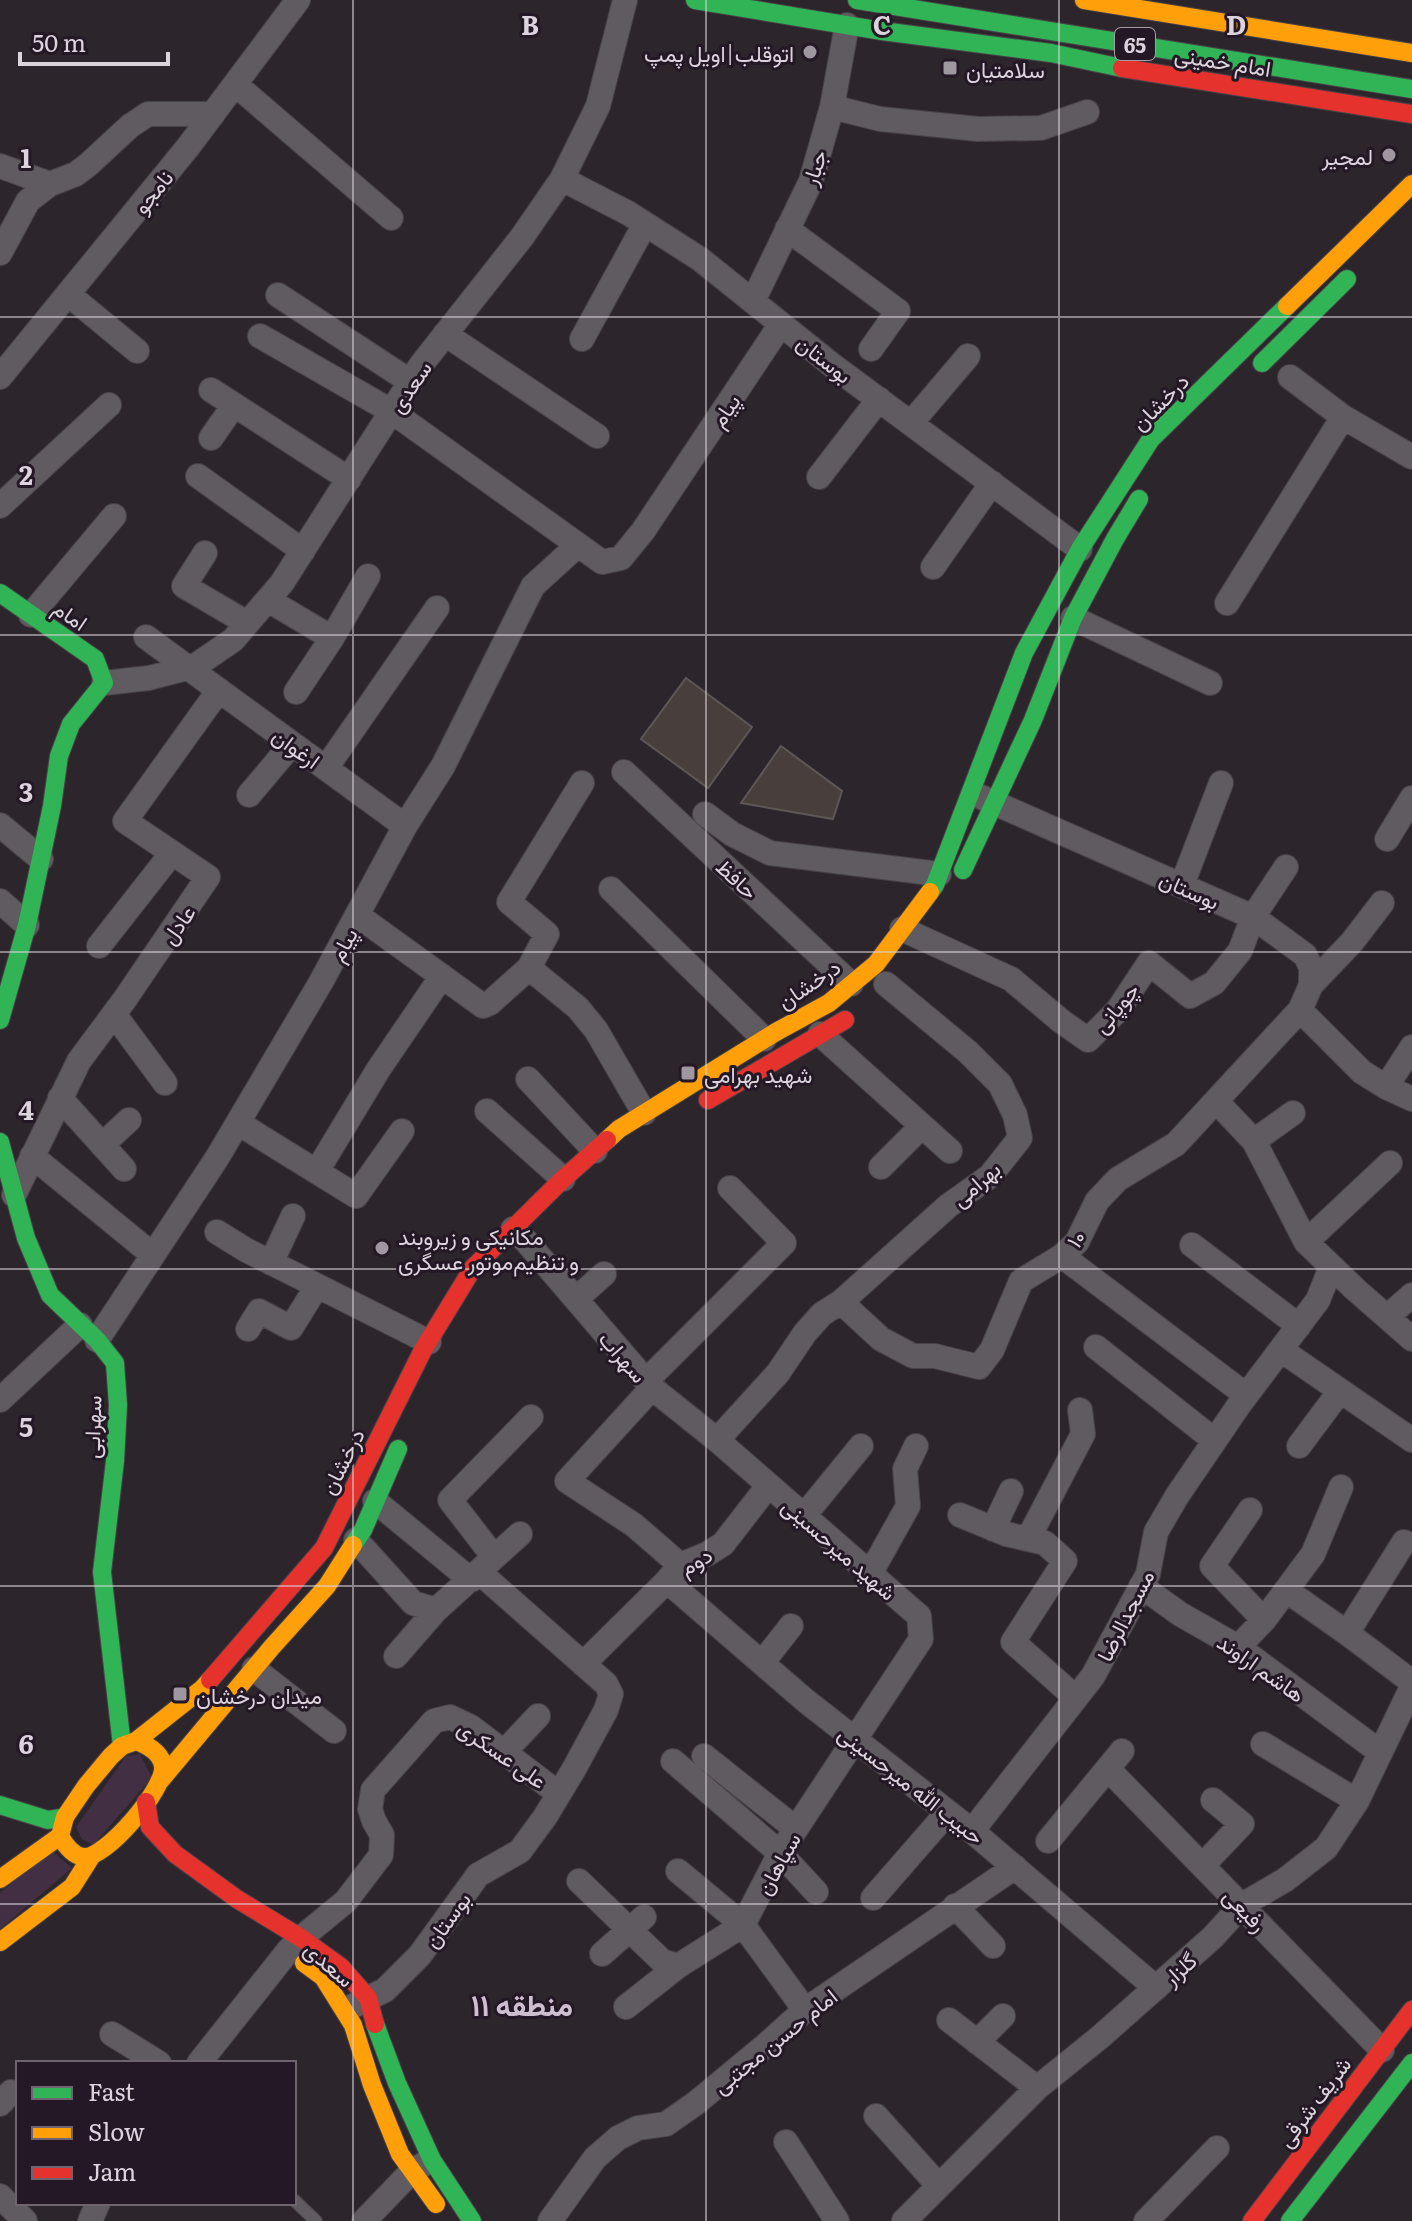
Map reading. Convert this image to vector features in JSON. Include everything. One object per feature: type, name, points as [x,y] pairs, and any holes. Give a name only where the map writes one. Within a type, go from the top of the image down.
[{"type":"main road","name":"امام خمینی","points":[[695,0],[1051,53],[1115,67],[1412,114]]},
{"type":"main road","name":"65","points":[[857,0],[1412,89]]},
{"type":"main road","name":"65","points":[[1084,0],[1412,53]]},
{"type":"main road","points":[[1161,0],[1230,6],[1412,43]]},
{"type":"main road","name":"درخشان","points":[[946,883],[971,792],[1024,653],[1080,549],[1151,439],[1412,184]]},
{"type":"main road","points":[[1246,380],[1364,262]]},
{"type":"main road","name":"درخشان","points":[[129,1744],[203,1688],[324,1548],[429,1342],[473,1268],[524,1237],[563,1179],[619,1129],[764,1039],[829,1003],[916,936],[935,885],[946,883],[994,803],[1033,720],[1073,618],[1147,487]]},
{"type":"main road","name":"امام","points":[[0,593],[95,659],[104,683]]},
{"type":"main road","points":[[0,1020],[27,925],[59,756],[71,724],[104,683]]},
{"type":"main road","points":[[688,1112],[848,1018],[857,1009]]},
{"type":"main road","name":"سهرابی","points":[[0,1142],[11,1211],[50,1295],[89,1332],[115,1363],[118,1405],[115,1461],[102,1572],[129,1744]]},
{"type":"main road","name":"درخشان","points":[[160,1781],[327,1586],[356,1540],[405,1433]]},
{"type":"main road","points":[[0,1879],[60,1836],[65,1817],[111,1756],[129,1744],[151,1748],[162,1762],[160,1781],[125,1840],[83,1858],[72,1853],[60,1836]]},
{"type":"main road","name":"سعدی","points":[[146,1802],[150,1827],[175,1854],[294,1944],[323,1977],[353,2025],[372,2085],[400,2154],[422,2166],[472,2221]]},
{"type":"main road","points":[[0,1805],[48,1820],[65,1817]]},
{"type":"main road","points":[[0,1942],[72,1887],[91,1857]]},
{"type":"main road","name":"سعدی","points":[[154,1859],[265,1931],[341,1967],[368,1998],[422,2166],[446,2219]]},
{"type":"main road","name":"شریف شرقی","points":[[1255,2220],[1412,2010]]},
{"type":"main road","points":[[1290,2221],[1411,2067]]},
{"type":"street","name":"نامجو","points":[[0,377],[213,114],[298,0]]},
{"type":"street","name":"سعدی","points":[[104,683],[149,678],[195,666],[233,640],[282,583],[411,382],[522,237],[562,179],[598,106],[625,0]]},
{"type":"street","name":"جبار","points":[[753,301],[811,181],[832,107],[847,25]]},
{"type":"street","points":[[235,84],[391,218]]},
{"type":"street","points":[[832,107],[880,119],[978,129],[1041,128],[1087,112]]},
{"type":"street","points":[[0,253],[28,201],[50,184],[76,174],[148,114],[213,114]]},
{"type":"street","points":[[0,166],[50,184]]},
{"type":"street","name":"بوستان","points":[[562,179],[628,213],[700,259],[879,399],[1080,549]]},
{"type":"street","points":[[582,339],[645,224]]},
{"type":"street","points":[[787,229],[898,311],[871,349]]},
{"type":"street","points":[[68,294],[137,351]]},
{"type":"street","points":[[278,295],[411,382]]},
{"type":"street","name":"پیام","points":[[0,1400],[89,1332],[153,1255],[238,1123],[321,982],[405,826],[443,766],[533,586],[578,545],[602,562],[621,558],[643,531],[781,324]]},
{"type":"street","points":[[445,334],[597,436]]},
{"type":"street","points":[[260,336],[391,411],[578,545]]},
{"type":"street","points":[[911,423],[968,356]]},
{"type":"street","points":[[1290,377],[1343,417],[1412,457]]},
{"type":"street","points":[[211,390],[349,479]]},
{"type":"street","points":[[819,477],[879,399]]},
{"type":"street","points":[[0,506],[109,405]]},
{"type":"street","points":[[211,438],[234,405]]},
{"type":"street","points":[[1227,603],[1343,417]]},
{"type":"street","points":[[198,476],[303,551]]},
{"type":"street","points":[[933,567],[992,483]]},
{"type":"street","points":[[31,615],[114,516]]},
{"type":"street","points":[[205,553],[184,586],[247,623]]},
{"type":"street","points":[[296,692],[368,576]]},
{"type":"street","points":[[268,600],[332,638]]},
{"type":"street","points":[[326,768],[437,608]]},
{"type":"street","points":[[1073,618],[1210,683]]},
{"type":"street","name":"ارغوان","points":[[146,637],[405,826]]},
{"type":"street","name":"عادل","points":[[11,1211],[32,1156],[79,1061],[208,877],[125,821],[219,690]]},
{"type":"street","points":[[249,795],[292,744]]},
{"type":"street","name":"حافظ","points":[[624,772],[851,984]]},
{"type":"street","points":[[357,915],[483,1006],[490,1003],[529,968],[547,934],[509,902],[582,783]]},
{"type":"street","points":[[1182,885],[1221,783]]},
{"type":"street","name":"بوستان","points":[[971,792],[1253,917],[1305,955],[1311,967],[1311,985]]},
{"type":"street","points":[[1387,839],[1412,798]]},
{"type":"street","points":[[705,814],[732,834],[770,853],[946,883]]},
{"type":"street","points":[[0,825],[41,859]]},
{"type":"street","points":[[99,946],[172,853]]},
{"type":"street","points":[[1253,917],[1286,867]]},
{"type":"street","points":[[611,889],[764,1039]]},
{"type":"street","points":[[0,901],[27,925]]},
{"type":"street","points":[[1382,903],[1352,942],[1311,985],[1300,1010],[1362,1072],[1412,1099]]},
{"type":"street","name":"چوپانی","points":[[916,936],[1011,979],[1088,1040],[1118,1010],[1149,963],[1190,996],[1214,983],[1240,951],[1253,917]]},
{"type":"street","points":[[529,968],[578,1008],[596,1030],[644,1113]]},
{"type":"street","points":[[317,1171],[378,1070],[442,976]]},
{"type":"street","name":"بهرامی","points":[[841,1302],[948,1206],[990,1176],[1020,1138],[1015,1115],[1000,1084],[968,1052],[887,984]]},
{"type":"street","name":"۱۰","points":[[841,1302],[881,1339],[913,1356],[935,1356],[979,1367],[992,1350],[1021,1281],[1062,1256],[1077,1242],[1097,1201],[1118,1179],[1176,1144],[1300,1010]]},
{"type":"street","points":[[114,1014],[165,1083]]},
{"type":"street","points":[[820,1034],[950,1151]]},
{"type":"street","points":[[1386,1087],[1412,1047]]},
{"type":"street","points":[[528,1079],[595,1151]]},
{"type":"street","points":[[60,1098],[124,1169]]},
{"type":"street","points":[[1217,1102],[1254,1141],[1306,1242],[1412,1339]]},
{"type":"street","points":[[487,1111],[563,1179]]},
{"type":"street","points":[[1254,1141],[1293,1113]]},
{"type":"street","points":[[102,1145],[129,1120]]},
{"type":"street","points":[[238,1123],[356,1196],[402,1131]]},
{"type":"street","points":[[881,1167],[922,1126]]},
{"type":"street","points":[[32,1156],[153,1255]]},
{"type":"street","points":[[1306,1242],[1390,1163]]},
{"type":"street","points":[[649,1384],[784,1243],[730,1188]]},
{"type":"street","points":[[271,1263],[293,1216]]},
{"type":"street","points":[[217,1232],[271,1263],[429,1342]]},
{"type":"street","name":"سهراب","points":[[524,1237],[649,1384],[567,1481]]},
{"type":"street","points":[[1192,1245],[1299,1326]]},
{"type":"street","points":[[1062,1256],[1246,1395]]},
{"type":"street","name":"مسجدالرضا","points":[[972,1831],[1093,1676],[1148,1574],[1156,1532],[1214,1440],[1318,1300],[1331,1267]]},
{"type":"street","points":[[576,1299],[604,1274]]},
{"type":"street","points":[[248,1329],[259,1311],[291,1328],[317,1286]]},
{"type":"street","points":[[1387,1317],[1412,1295]]},
{"type":"street","points":[[717,1440],[778,1373],[822,1314],[841,1302]]},
{"type":"street","points":[[1096,1347],[1214,1440]]},
{"type":"street","points":[[1281,1350],[1412,1440]]},
{"type":"street","name":"شهید میرحسینی","points":[[649,1384],[919,1616],[921,1639],[855,1739]]},
{"type":"street","points":[[1299,1446],[1340,1391]]},
{"type":"street","points":[[1028,1539],[1083,1434],[1080,1410]]},
{"type":"street","points":[[481,1570],[450,1500],[531,1417]]},
{"type":"street","points":[[803,1517],[861,1446]]},
{"type":"street","points":[[870,1574],[908,1506],[905,1469],[916,1446]]},
{"type":"street","name":"حبیب الله میرحسینی","points":[[567,1481],[634,1525],[674,1573],[762,1663],[972,1831],[1156,1988]]},
{"type":"street","name":"دوم","points":[[583,1664],[674,1573],[723,1544],[768,1486]]},
{"type":"street","points":[[1238,1647],[1264,1620],[1313,1554],[1341,1487]]},
{"type":"street","points":[[993,1529],[1011,1491]]},
{"type":"street","points":[[375,1501],[481,1570],[583,1664]]},
{"type":"street","points":[[1250,1510],[1212,1566],[1264,1620]]},
{"type":"street","points":[[960,1515],[1006,1534],[1045,1543],[1065,1561],[1013,1642],[1076,1698]]},
{"type":"street","points":[[396,1656],[436,1610],[520,1534]]},
{"type":"street","points":[[356,1540],[413,1603],[436,1610]]},
{"type":"street","points":[[1347,1633],[1404,1542]]},
{"type":"street","name":"هاشم اراوند","points":[[1141,1586],[1180,1614],[1238,1647],[1380,1752]]},
{"type":"street","points":[[1287,1591],[1412,1684]]},
{"type":"street","points":[[762,1663],[791,1626]]},
{"type":"street","name":"بوستان","points":[[344,2011],[385,1990],[420,1955],[478,1875],[520,1851],[559,1794],[606,1710],[611,1694],[606,1684],[583,1664]]},
{"type":"street","points":[[254,1669],[334,1731]]},
{"type":"street","name":"گلزار","points":[[904,2221],[1037,2088],[1156,1988],[1213,1937],[1242,1905],[1285,1880],[1326,1848],[1357,1801],[1412,1684]]},
{"type":"street","points":[[504,1752],[538,1716]]},
{"type":"street","name":"علی عسکری","points":[[201,2061],[294,1944],[346,1901],[381,1855],[382,1835],[370,1809],[373,1790],[434,1721],[450,1717],[471,1727],[559,1794]]},
{"type":"street","name":"سپاهان","points":[[743,1925],[780,1853],[855,1739]]},
{"type":"street","points":[[1263,1744],[1357,1801]]},
{"type":"street","points":[[704,1756],[796,1829]]},
{"type":"street","name":"رفیعی","points":[[1048,1841],[1115,1760],[1203,1865],[1382,2050]]},
{"type":"street","points":[[673,1761],[780,1853],[816,1892]]},
{"type":"street","points":[[1203,1865],[1242,1824],[1213,1800]]},
{"type":"street","points":[[873,1898],[948,1812]]},
{"type":"street","name":"امام حسن مجتبی","points":[[550,2221],[595,2158],[618,2138],[638,2128],[666,2124],[696,2103],[805,2010],[1015,1867]]},
{"type":"street","points":[[678,1871],[743,1925],[805,2010]]},
{"type":"street","points":[[579,1881],[636,1923],[662,1961],[678,1966]]},
{"type":"street","points":[[955,1906],[993,1946]]},
{"type":"street","points":[[602,1954],[636,1923]]},
{"type":"street","points":[[626,2007],[678,1966],[743,1925]]},
{"type":"street","points":[[977,2042],[1003,2016]]},
{"type":"street","points":[[949,2020],[1037,2088]]},
{"type":"street","points":[[112,2034],[156,2061]]},
{"type":"street","points":[[876,2116],[939,2186]]},
{"type":"street","points":[[786,2142],[837,2221]]},
{"type":"street","points":[[1159,2216],[1217,2148]]},
{"type":"street","points":[[364,2221],[422,2166]]},
{"type":"street","points":[[0,2196],[25,2221]]},
{"type":"lane","points":[[296,2202],[316,2221]]},
{"type":"shaded area","points":[[140,1754],[152,1778],[93,1845],[82,1839],[76,1827],[126,1756]]},
{"type":"shaded area","points":[[51,1850],[72,1868],[0,1929],[0,1893]]},
{"type":"building","points":[[686,678],[752,727],[708,788],[641,739]]},
{"type":"building","points":[[781,746],[842,791],[833,819],[741,803]]},
{"type":"traffic: fast","points":[[695,0],[882,31],[1051,53],[1122,68]]},
{"type":"traffic: fast","points":[[857,0],[1412,89]]},
{"type":"traffic: fast","points":[[1262,363],[1347,279]]},
{"type":"traffic: fast","points":[[930,892],[1024,653],[1080,549],[1151,439],[1287,306]]},
{"type":"traffic: fast","points":[[963,870],[1033,720],[1073,618],[1139,499]]},
{"type":"traffic: fast","points":[[0,593],[95,659],[104,683],[71,724],[59,756],[52,806],[27,925],[0,1020]]},
{"type":"traffic: fast","points":[[0,1142],[26,1238],[50,1295],[97,1340],[115,1363],[118,1405],[115,1461],[102,1572],[122,1746]]},
{"type":"traffic: fast","points":[[353,1545],[363,1530],[398,1449]]},
{"type":"traffic: fast","points":[[0,1805],[48,1820],[65,1817]]},
{"type":"traffic: fast","points":[[375,2024],[397,2083],[432,2160],[472,2221]]},
{"type":"traffic: fast","points":[[1290,2221],[1412,2063]]},
{"type":"traffic: slow","points":[[1084,0],[1412,53]]},
{"type":"traffic: slow","points":[[1287,306],[1412,184]]},
{"type":"traffic: slow","points":[[607,1140],[619,1129],[776,1032],[829,1003],[876,964],[930,892]]},
{"type":"traffic: slow","points":[[160,1781],[327,1586],[353,1545]]},
{"type":"traffic: slow","points":[[136,1741],[153,1750],[162,1761],[161,1776],[155,1790],[132,1821],[105,1847],[93,1855],[83,1857],[75,1854],[60,1836],[65,1817],[86,1786],[122,1746],[136,1741],[210,1680]]},
{"type":"traffic: slow","points":[[0,1879],[60,1836]]},
{"type":"traffic: slow","points":[[0,1942],[72,1887],[91,1857]]},
{"type":"traffic: slow","points":[[304,1963],[323,1977],[353,2025],[372,2085],[400,2154],[436,2204]]},
{"type":"traffic: jam","points":[[1122,68],[1412,114]]},
{"type":"traffic: jam","points":[[708,1100],[845,1020]]},
{"type":"traffic: jam","points":[[210,1680],[324,1548],[423,1350],[473,1268],[607,1140]]},
{"type":"traffic: jam","points":[[146,1802],[150,1827],[175,1854],[341,1967],[368,1998],[375,2024]]},
{"type":"traffic: jam","points":[[1252,2221],[1412,2010]]},
{"type":"place","name":"اتوقلب|اویل پمپ","points":[[810,52]]},
{"type":"place","name":"سلامتیان","points":[[950,68]]},
{"type":"place","name":"لمجیر","points":[[1389,155]]},
{"type":"place","name":"شهید بهرامی","points":[[688,1073]]},
{"type":"place","name":"مکانیکی و زیروبند و تنظیم‌موتور عسگری","points":[[382,1248]]},
{"type":"place","name":"میدان درخشان","points":[[180,1694]]},
{"type":"district","name":"منطقه ۱۱","points":[[522,2003]]}]
